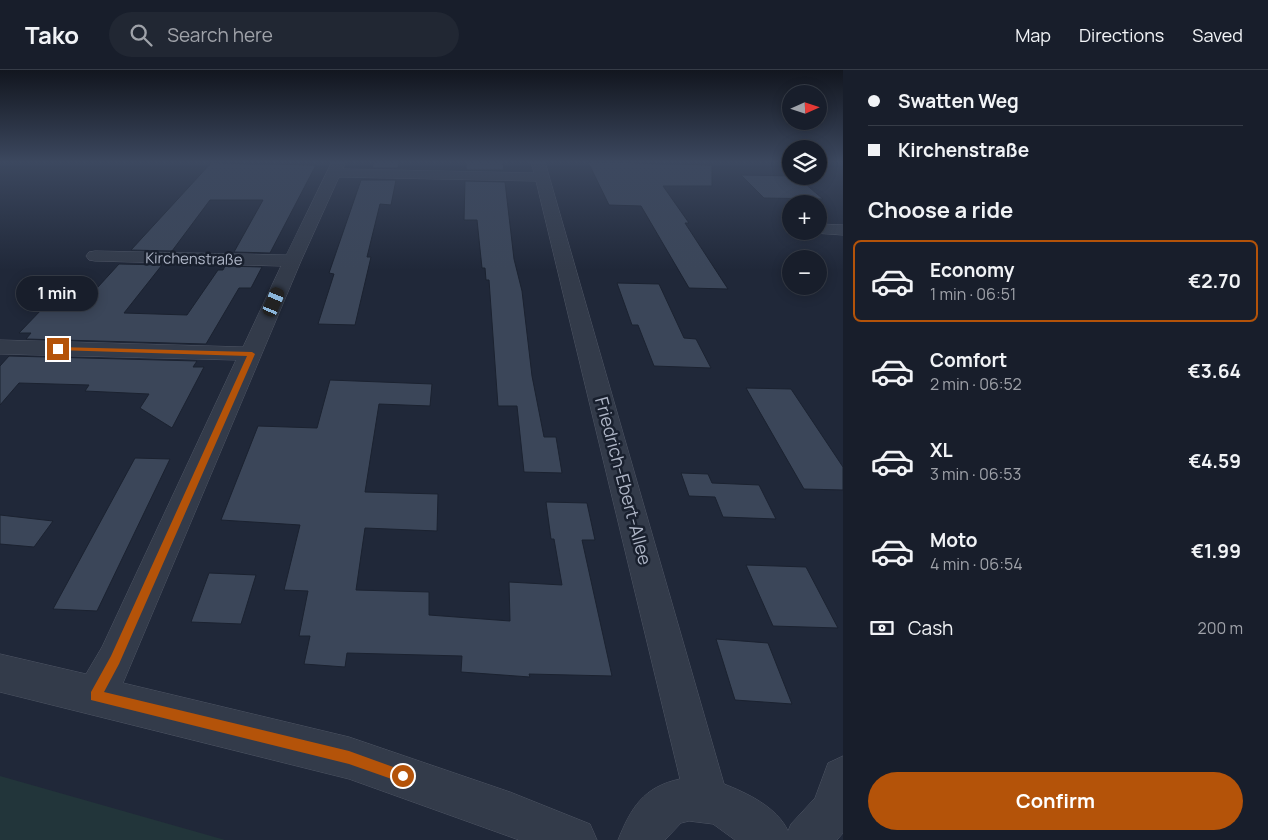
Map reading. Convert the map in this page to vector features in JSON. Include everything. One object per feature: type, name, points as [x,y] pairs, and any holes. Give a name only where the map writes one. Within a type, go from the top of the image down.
[{"type":"street","points":[[95,696],[115,660],[292,261],[323,198]]},
{"type":"street","name":"Friedrich-Ebert-Allee","points":[[547,198],[708,800]]},
{"type":"street","points":[[827,230],[843,230]]},
{"type":"street","name":"Kirchenstraße","points":[[95,256],[292,261]]},
{"type":"street","points":[[0,347],[252,354]]},
{"type":"street","points":[[0,673],[349,758],[501,811],[574,840]]},
{"type":"street","points":[[807,840],[832,812],[843,778]]},
{"type":"street","points":[[641,840],[645,828],[656,813],[671,802],[688,798],[708,800],[728,807],[749,821],[768,840]]},
{"type":"green space","points":[[0,776],[225,840],[0,840]]},
{"type":"building","points":[[179,198],[299,198],[270,253],[234,252],[263,200],[210,200],[172,251],[131,250]]},
{"type":"building","points":[[355,198],[392,198],[391,205],[380,204],[367,257],[371,257],[355,325],[318,324],[334,274],[329,273]]},
{"type":"building","points":[[465,198],[507,198],[514,259],[522,291],[532,376],[544,437],[556,437],[562,473],[524,472],[517,406],[498,406],[489,280],[486,280],[485,268],[482,268],[477,220],[464,220]]},
{"type":"building","points":[[606,198],[671,198],[689,223],[685,223],[728,289],[689,288],[641,206],[609,205]]},
{"type":"building","points":[[119,264],[162,265],[124,313],[187,315],[218,270],[223,270],[225,266],[262,267],[251,288],[239,288],[206,344],[26,339],[31,333],[19,333],[43,308],[77,310]]},
{"type":"building","points":[[617,283],[659,284],[684,338],[696,339],[711,368],[654,366],[638,325],[632,325]]},
{"type":"building","points":[[9,356],[197,361],[193,367],[204,367],[172,428],[140,408],[149,394],[85,391],[89,385],[19,383],[0,405],[0,366]]},
{"type":"building","points":[[330,380],[432,384],[430,406],[379,404],[365,492],[438,494],[437,531],[365,528],[356,590],[429,592],[429,615],[510,621],[509,582],[562,585],[554,539],[551,539],[546,502],[587,503],[595,540],[582,540],[612,676],[529,674],[530,677],[461,672],[462,656],[347,653],[345,667],[304,664],[310,636],[299,636],[308,591],[284,590],[300,525],[221,520],[258,426],[317,428]]},
{"type":"building","points":[[746,388],[791,389],[843,467],[843,490],[804,489]]},
{"type":"building","points":[[135,458],[170,459],[97,611],[53,609]]},
{"type":"building","points":[[681,473],[708,474],[712,483],[759,485],[776,519],[723,517],[715,497],[689,496]]},
{"type":"building","points":[[0,515],[53,521],[34,547],[0,544]]},
{"type":"building","points":[[746,565],[806,567],[838,628],[773,626]]},
{"type":"building","points":[[209,573],[256,575],[241,624],[191,622]]},
{"type":"building","points":[[716,639],[768,643],[792,704],[735,700]]},
{"type":"route","points":[[58,349],[252,354],[115,660],[95,696],[349,758],[403,776]]}]
